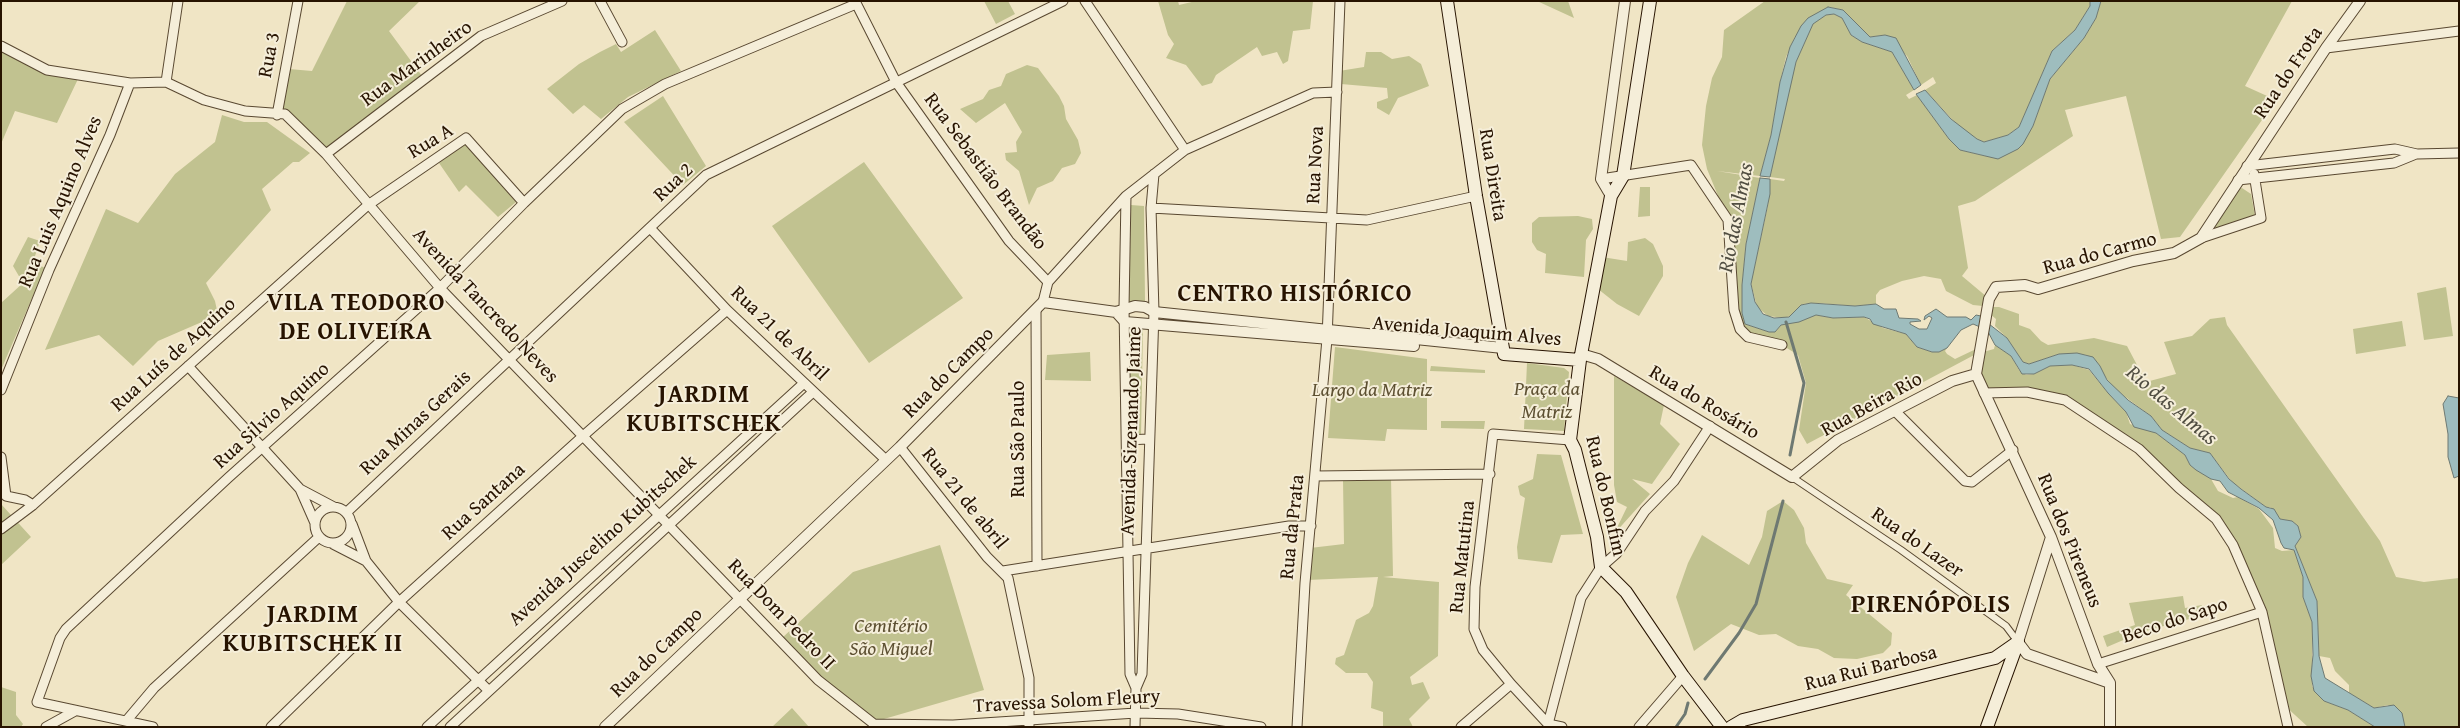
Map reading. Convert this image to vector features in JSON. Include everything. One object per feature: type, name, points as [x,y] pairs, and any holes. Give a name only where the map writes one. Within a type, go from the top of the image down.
[{"type":"main road","name":"Rua Direita","points":[[1447,1],[1476,196],[1504,351]]},
{"type":"main road","points":[[1611,196],[1623,176],[1650,1]]},
{"type":"main road","name":"Rua do Bonfim","points":[[1611,196],[1581,357],[1570,440],[1575,450],[1597,537],[1601,567],[1626,592],[1683,676],[1722,727]]},
{"type":"main road","name":"Avenida Joaquim Alves","points":[[1504,351],[1581,357]]},
{"type":"main road","points":[[1987,727],[2018,642]]},
{"type":"main road","name":"Rua Rui Barbosa","points":[[1731,727],[1743,720],[1995,658],[2018,642]]},
{"type":"main road","points":[[1995,658],[2004,668],[2003,681]]},
{"type":"street","points":[[166,82],[178,1]]},
{"type":"street","name":"Rua 3","points":[[276,115],[298,1]]},
{"type":"street","name":"Rua Marinheiro","points":[[326,154],[482,36],[562,1]]},
{"type":"street","points":[[600,1],[622,42]]},
{"type":"street","name":"Rua 2","points":[[510,360],[706,175],[1062,1]]},
{"type":"street","points":[[1085,1],[1185,150]]},
{"type":"street","name":"Rua Nova","points":[[1327,335],[1340,1]]},
{"type":"street","points":[[1611,196],[1601,179],[1625,1]]},
{"type":"street","name":"Rua do Frota","points":[[2251,166],[2326,48],[2360,1]]},
{"type":"street","name":"Rua Sebastião Brandão","points":[[855,2],[896,82],[1009,241],[1048,282]]},
{"type":"street","name":"Rua Silvio Aquino","points":[[75,711],[37,702],[60,638],[66,629],[263,447],[440,288],[524,203],[622,109],[665,84],[855,2]]},
{"type":"street","points":[[2326,48],[2459,31]]},
{"type":"street","points":[[1,46],[46,70],[130,84],[166,82],[204,100],[245,112],[276,115]]},
{"type":"street","name":"Rua Luis Aquino Alves","points":[[1,390],[49,270],[110,135],[130,84]]},
{"type":"street","name":"Rua do Campo","points":[[605,727],[900,447],[1036,311],[1043,302],[1048,282],[1126,196],[1185,150],[1313,93],[1337,92]]},
{"type":"street","name":"Avenida Tancredo Neves","points":[[276,115],[285,114],[326,154],[440,288],[669,524]]},
{"type":"street","name":"Rua A","points":[[368,205],[466,138],[524,203]]},
{"type":"street","points":[[2201,238],[2238,180],[2251,166],[2396,149],[2417,154],[2459,153]]},
{"type":"street","points":[[2238,180],[2394,163],[2417,154]]},
{"type":"street","points":[[1601,179],[1691,165],[1728,220],[1733,303],[1740,329],[1748,337],[1782,346]]},
{"type":"street","points":[[2201,238],[2261,218],[2251,166]]},
{"type":"street","name":"Avenida Sizenando Jaime","points":[[1135,727],[1136,688],[1142,674],[1153,318],[1151,208],[1154,174]]},
{"type":"street","name":"Avenida Sizenando Jaime","points":[[1120,310],[1126,196]]},
{"type":"street","points":[[1151,208],[1331,216],[1367,220],[1476,196]]},
{"type":"street","name":"Rua Luís de Aquino","points":[[1,529],[33,505],[368,205]]},
{"type":"street","name":"Rua 21 de Abril","points":[[650,229],[727,310],[886,460]]},
{"type":"street","name":"Rua do Carmo","points":[[1976,374],[1989,298],[1996,287],[2025,285],[2038,289],[2133,261],[2174,252],[2201,238]]},
{"type":"street","name":"Avenida Joaquim Alves","points":[[1043,302],[1120,310],[1135,306],[1145,307],[1153,318]]},
{"type":"street","name":"Rua Santana","points":[[270,727],[399,602],[583,436],[727,310]]},
{"type":"street","points":[[1120,310],[1125,322]]},
{"type":"street","name":"Rua São Paulo","points":[[1036,311],[1037,566]]},
{"type":"street","name":"Avenida Joaquim Alves","points":[[1125,322],[1153,318],[1504,351]]},
{"type":"street","name":"Avenida Sizenando Jaime","points":[[1125,322],[1130,674],[1136,688]]},
{"type":"street","name":"Rua da Prata","points":[[1298,727],[1304,583],[1311,526],[1327,335]]},
{"type":"street","name":"Rua do Rosário","points":[[1581,357],[1598,359],[1792,477]]},
{"type":"street","name":"Rua Minas Gerais","points":[[347,512],[510,360]]},
{"type":"street","points":[[188,366],[300,489],[315,522],[319,537],[366,561]]},
{"type":"street","name":"Rua dos Pireneus","points":[[1976,374],[2013,450],[2051,537],[2098,664],[2110,683]]},
{"type":"street","name":"Rua Beira Rio","points":[[1792,477],[1838,440],[1952,381],[1976,374]]},
{"type":"street","name":"Avenida Juscelino Kubitschek","points":[[427,727],[804,383]]},
{"type":"street","name":"Avenida Juscelino Kubitschek","points":[[450,727],[814,392]]},
{"type":"street","points":[[1984,393],[2027,392],[2065,400],[2139,449],[2178,488],[2216,519],[2233,545],[2262,612],[2288,727]]},
{"type":"street","points":[[1895,410],[1965,481],[1972,482],[2013,450]]},
{"type":"street","points":[[1562,727],[1548,724],[1581,598],[1601,567],[1617,554],[1645,511],[1674,481],[1710,426]]},
{"type":"street","name":"Rua Matutina","points":[[1548,724],[1510,684],[1483,650],[1474,629],[1474,587],[1490,474],[1493,434],[1570,440]]},
{"type":"street","points":[[1127,440],[1148,439]]},
{"type":"street","name":"Rua 21 de abril","points":[[900,447],[987,557],[1003,571]]},
{"type":"street","points":[[1,457],[6,496],[1,505]]},
{"type":"street","points":[[1315,476],[1490,474]]},
{"type":"street","name":"Rua do Lazer","points":[[1792,477],[1901,550],[2006,626],[2018,642]]},
{"type":"street","points":[[300,489],[347,512],[366,561],[399,602],[489,691]]},
{"type":"street","points":[[6,496],[24,500],[33,505]]},
{"type":"street","points":[[315,522],[321,511],[334,507]]},
{"type":"street","points":[[333,544],[347,538],[352,524]]},
{"type":"street","name":"Rua Dom Pedro II","points":[[669,524],[818,680],[872,725]]},
{"type":"street","points":[[1029,724],[1029,678],[1008,578],[1003,571],[1288,526],[1311,526]]},
{"type":"street","points":[[127,720],[154,688],[319,537]]},
{"type":"street","points":[[2051,537],[2018,642],[2027,654],[2110,683],[2110,727]]},
{"type":"street","name":"Beco do Sapo","points":[[2098,664],[2262,612]]},
{"type":"street","points":[[1639,727],[1683,676]]},
{"type":"street","points":[[1461,727],[1510,684]]},
{"type":"street","points":[[46,727],[75,711],[127,720],[153,727]]},
{"type":"street","name":"Travessa Solom Fleury","points":[[872,725],[953,726],[1029,724],[1136,713],[1178,714],[1261,727]]},
{"type":"green space","points":[[347,1],[420,1],[389,31],[422,76],[328,149],[281,109],[289,69],[312,71]]},
{"type":"green space","points":[[984,1],[1008,1],[1015,14],[996,24]]},
{"type":"green space","points":[[1158,1],[1178,1],[1179,5],[1196,1],[1313,1],[1310,29],[1293,31],[1288,61],[1283,64],[1277,52],[1262,56],[1257,47],[1216,75],[1212,83],[1202,86],[1186,65],[1166,58],[1174,44],[1168,35]]},
{"type":"green space","points":[[1537,1],[1568,1],[1574,18]]},
{"type":"green space","points":[[1765,1],[2090,1],[2090,6],[2075,30],[2052,51],[2019,127],[2008,135],[1984,142],[1969,135],[1960,128],[1925,90],[1936,83],[1933,77],[1921,85],[1907,56],[1885,35],[1870,37],[1843,10],[1828,7],[1795,37],[1786,57],[1771,135],[1760,176],[1717,171],[1760,178],[1746,244],[1742,285],[1742,313],[1745,324],[1769,332],[1775,332],[1781,325],[1816,315],[1833,318],[1864,317],[1883,328],[1906,334],[1917,347],[1932,352],[1939,352],[1947,348],[1945,351],[1947,354],[1955,359],[1976,349],[1976,354],[1807,444],[1799,430],[1806,383],[1798,355],[1782,345],[1767,343],[1740,329],[1728,220],[1707,169],[1702,145],[1706,106],[1712,78],[1722,57],[1724,30]]},
{"type":"green space","points":[[2101,1],[2292,1],[2245,86],[2276,100],[2180,237],[2161,239],[2126,96],[2065,110],[2073,136],[1975,201],[1958,206],[1968,268],[1962,276],[1987,297],[1983,306],[1973,305],[1946,291],[1941,279],[1924,276],[1902,281],[1880,290],[1876,295],[1876,304],[1855,306],[1817,303],[1803,304],[1793,315],[1784,318],[1768,316],[1757,307],[1751,283],[1768,205],[1770,179],[1784,181],[1785,179],[1770,177],[1790,81],[1813,23],[1826,15],[1834,14],[1842,18],[1851,35],[1862,42],[1892,52],[1914,90],[1906,95],[1909,99],[1917,95],[1949,139],[1960,150],[1985,156],[2033,126],[2050,79],[2084,38],[2096,18]]},
{"type":"green space","points":[[655,30],[681,71],[628,97],[601,119],[584,105],[573,114],[547,89],[579,64],[600,52],[616,44],[621,52]]},
{"type":"green space","points":[[1,51],[78,79],[57,123],[15,111],[1,144]]},
{"type":"green space","points":[[1366,52],[1381,52],[1392,59],[1409,56],[1421,64],[1429,86],[1398,98],[1389,115],[1377,108],[1377,102],[1388,98],[1387,88],[1341,84],[1339,71],[1364,67]]},
{"type":"green space","points":[[1027,65],[1038,68],[1059,96],[1064,106],[1066,119],[1078,140],[1081,153],[1075,164],[1062,168],[1053,181],[1037,188],[1029,205],[1019,171],[1006,160],[1005,153],[1017,152],[1016,142],[1022,132],[1005,103],[976,123],[960,109],[983,99],[989,90],[1001,86],[1006,74]]},
{"type":"green space","points":[[663,96],[706,166],[683,185],[624,122]]},
{"type":"green space","points":[[222,115],[244,122],[267,122],[310,153],[299,162],[293,162],[262,189],[271,210],[206,283],[215,301],[218,315],[158,341],[133,366],[99,335],[45,350],[106,209],[138,223],[175,174],[215,142]]},
{"type":"green space","points":[[465,143],[516,202],[498,217],[466,185],[459,192],[439,163]]},
{"type":"green space","points":[[864,162],[963,298],[869,363],[772,226]]},
{"type":"green space","points":[[1640,187],[1650,187],[1650,216],[1638,217]]},
{"type":"green space","points":[[2242,188],[2251,194],[2255,216],[2209,234],[2238,189]]},
{"type":"green space","points":[[1131,205],[1144,206],[1145,301],[1129,302]]},
{"type":"green space","points":[[1578,216],[1592,219],[1593,229],[1586,240],[1584,277],[1545,273],[1546,254],[1537,250],[1532,242],[1532,223],[1539,217]]},
{"type":"green space","points":[[28,237],[40,241],[33,262],[45,268],[1,370],[1,303],[23,283],[13,266]]},
{"type":"green space","points":[[1645,238],[1653,244],[1663,266],[1663,276],[1639,316],[1617,304],[1598,289],[1602,257],[1627,261],[1628,242]]},
{"type":"green space","points":[[2446,287],[2453,336],[2424,340],[2417,293]]},
{"type":"green space","points":[[1989,307],[1999,307],[2019,314],[2019,325],[2030,329],[2041,341],[2048,345],[2094,338],[2127,346],[2146,382],[2176,374],[2164,342],[2192,336],[2210,319],[2225,317],[2227,325],[2380,541],[2396,577],[2424,582],[2459,578],[2459,727],[2405,727],[2388,705],[2374,708],[2349,693],[2349,685],[2335,671],[2330,658],[2319,656],[2317,601],[2295,546],[2301,537],[2298,526],[2292,521],[2280,519],[2270,507],[2266,507],[2232,482],[2210,453],[2190,448],[2162,430],[2151,416],[2116,390],[2102,373],[2100,366],[2087,355],[2059,354],[2029,364],[2023,362],[2007,338],[1995,326],[1996,319],[1990,314]]},
{"type":"green space","points":[[2402,321],[2406,346],[2356,354],[2353,329]]},
{"type":"green space","points":[[1130,327],[1143,328],[1141,436],[1131,437]]},
{"type":"green space","points":[[1995,345],[2011,356],[2019,370],[2026,375],[2034,374],[2050,366],[2072,365],[2089,370],[2126,412],[2130,424],[2156,433],[2185,455],[2190,465],[2211,479],[2218,491],[2233,498],[2238,497],[2259,509],[2273,528],[2275,548],[2282,551],[2294,550],[2301,569],[2304,582],[2303,597],[2312,622],[2312,686],[2324,701],[2348,710],[2375,727],[2308,727],[2283,704],[2262,612],[2216,519],[2139,449],[2065,400],[2027,392],[1984,393],[1976,374],[1983,352],[1994,349]]},
{"type":"green space","name":"Largo da Matriz","points":[[1335,347],[1427,359],[1427,430],[1387,429],[1385,441],[1328,438]]},
{"type":"green space","points":[[1090,352],[1091,381],[1045,380],[1047,355]]},
{"type":"green space","name":"Praça da Matriz","points":[[1527,363],[1564,368],[1569,372],[1564,431],[1524,429]]},
{"type":"green space","points":[[1431,366],[1485,370],[1485,373],[1430,371]]},
{"type":"green space","points":[[1614,376],[1664,405],[1660,424],[1680,444],[1652,484],[1632,479],[1650,494],[1614,534],[1627,507],[1617,502],[1614,485]]},
{"type":"green space","points":[[1441,421],[1485,421],[1484,429],[1441,428]]},
{"type":"green space","points":[[1537,454],[1561,455],[1583,534],[1561,535],[1552,563],[1518,559],[1517,547],[1525,498],[1520,495],[1518,486],[1533,479]]},
{"type":"green space","points":[[1391,478],[1393,576],[1383,577],[1439,582],[1438,656],[1410,677],[1412,685],[1423,682],[1430,698],[1409,719],[1413,727],[1383,727],[1383,712],[1371,708],[1373,682],[1367,673],[1346,673],[1335,664],[1336,658],[1344,655],[1356,620],[1369,613],[1373,606],[1378,577],[1307,580],[1310,548],[1344,544],[1343,480]]},
{"type":"green space","points":[[1783,501],[1794,510],[1804,528],[1806,543],[1827,579],[1853,585],[1846,595],[1892,633],[1891,645],[1883,653],[1857,659],[1834,658],[1818,649],[1798,646],[1776,634],[1759,635],[1731,624],[1694,651],[1676,597],[1688,563],[1702,535],[1749,565],[1762,537],[1767,511]]},
{"type":"green space","points":[[1,504],[31,537],[1,565]]},
{"type":"green space","name":"Cemitério São Miguel","points":[[940,545],[984,690],[877,721],[820,678],[782,638],[853,572]]},
{"type":"green space","points":[[2183,596],[2185,608],[2202,605],[2204,615],[2142,632],[2107,647],[2103,636],[2135,625],[2129,603]]},
{"type":"green space","points":[[1,687],[16,692],[16,715],[23,724],[21,727],[1,727]]},
{"type":"green space","points":[[792,708],[809,727],[772,727]]},
{"type":"water","points":[[2090,1],[2101,1],[2096,18],[2084,38],[2050,79],[2033,126],[2023,144],[2018,149],[1998,159],[1960,150],[1949,139],[1916,94],[1925,90],[1951,119],[1977,139],[1984,142],[2008,135],[2019,127],[2052,51],[2075,30],[2090,6]]},
{"type":"water","points":[[1828,7],[1843,10],[1870,37],[1885,35],[1896,38],[1921,85],[1914,90],[1892,52],[1862,42],[1851,35],[1842,18],[1834,14],[1826,15],[1813,24],[1796,62],[1770,177],[1760,176],[1771,135],[1780,82],[1790,47],[1801,26],[1808,18]]},
{"type":"water","points":[[1760,178],[1770,179],[1770,194],[1751,284],[1755,302],[1763,314],[1774,318],[1789,317],[1801,305],[1811,303],[1855,306],[1876,304],[1884,309],[1896,309],[1899,318],[1918,319],[1921,321],[1910,322],[1910,324],[1919,329],[1927,329],[1932,318],[1929,316],[1924,320],[1925,316],[1936,309],[1947,317],[1966,317],[1971,320],[1976,315],[1981,316],[1980,327],[1973,324],[1961,330],[1947,348],[1939,352],[1932,352],[1917,347],[1906,334],[1873,324],[1870,319],[1864,317],[1833,318],[1816,315],[1799,322],[1781,325],[1775,332],[1769,332],[1745,324],[1742,313],[1742,285],[1746,244]]},
{"type":"water","points":[[1989,324],[2007,338],[2023,362],[2029,364],[2059,354],[2077,353],[2093,357],[2107,380],[2128,400],[2151,416],[2162,430],[2190,448],[2210,453],[2229,479],[2241,489],[2266,507],[2274,509],[2280,519],[2292,521],[2298,526],[2301,537],[2295,546],[2317,601],[2319,656],[2325,678],[2374,708],[2394,705],[2402,713],[2405,727],[2375,727],[2348,710],[2324,701],[2314,691],[2311,676],[2313,655],[2312,622],[2303,597],[2303,577],[2294,550],[2284,548],[2273,520],[2259,508],[2228,492],[2220,481],[2211,479],[2196,470],[2190,465],[2185,455],[2156,433],[2134,427],[2126,412],[2089,369],[2072,365],[2050,366],[2034,374],[2022,374],[2011,356],[1995,345],[1986,328]]},
{"type":"water","points":[[2448,396],[2459,398],[2459,476],[2454,478],[2448,457],[2448,434],[2443,404]]},
{"type":"waterway","points":[[1786,322],[1804,383],[1790,455]]},
{"type":"waterway","points":[[1705,679],[1739,633],[1756,604],[1783,501]]},
{"type":"waterway","points":[[1676,727],[1685,714],[1688,703]]},
{"type":"district","name":"CENTRO HISTÓRICO","points":[[1295,295]]},
{"type":"district","name":"VILA TEODORO DE OLIVEIRA","points":[[356,318]]},
{"type":"district","name":"JARDIM KUBITSCHEK","points":[[704,410]]},
{"type":"district","name":"PIRENÓPOLIS","points":[[1931,606]]},
{"type":"district","name":"JARDIM KUBITSCHEK II","points":[[313,630]]},
{"type":"water label","name":"Rio das Almas","points":[[1737,218]]},
{"type":"water label","name":"Rio das Almas","points":[[2171,406]]}]
